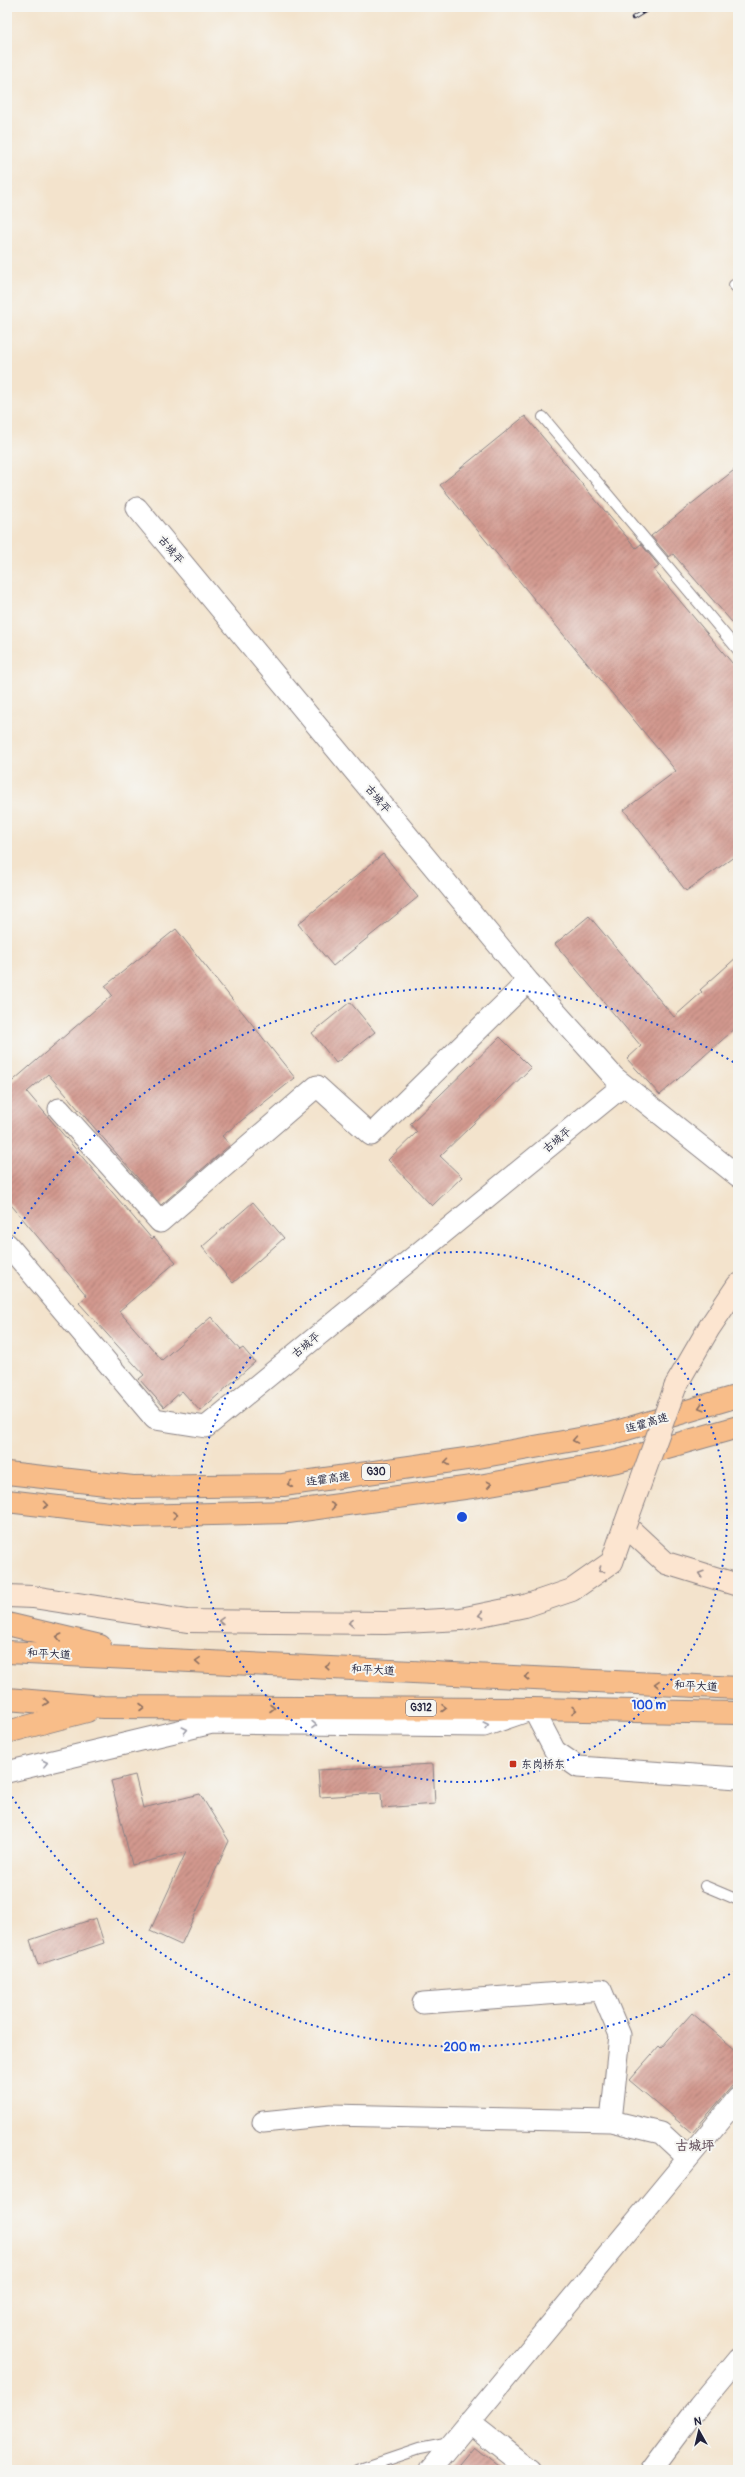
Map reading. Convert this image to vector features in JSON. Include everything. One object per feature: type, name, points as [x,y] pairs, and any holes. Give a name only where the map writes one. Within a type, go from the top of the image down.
[{"type":"highway","name":"连霍高速","points":[[7,1473],[133,1487],[283,1485],[474,1458],[613,1433],[738,1396]]},
{"type":"highway","points":[[7,1501],[135,1516],[288,1512],[479,1486],[618,1461],[738,1427]]},
{"type":"highway","points":[[7,1624],[152,1658]]},
{"type":"highway","name":"和平大道","points":[[7,1652],[738,1688]]},
{"type":"highway","points":[[7,1699],[103,1707]]},
{"type":"highway","points":[[7,1732],[103,1707]]},
{"type":"highway","name":"G312","points":[[103,1707],[533,1709],[738,1713]]},
{"type":"main road","points":[[7,1596],[33,1596],[187,1621],[385,1623],[461,1619],[525,1606],[572,1590],[612,1562],[676,1385],[709,1328],[738,1285]]},
{"type":"main road","points":[[625,1525],[666,1563],[738,1585]]},
{"type":"street","name":"古城平","points":[[137,508],[528,981],[614,1077],[738,1176]]},
{"type":"street","points":[[59,1109],[160,1222],[317,1086],[371,1135],[528,981]]},
{"type":"street","name":"古城平","points":[[7,1244],[155,1419],[206,1427],[624,1085]]},
{"type":"street","points":[[7,1772],[212,1723],[484,1726],[533,1709],[555,1751],[578,1767],[738,1778]]},
{"type":"street","points":[[423,2003],[601,1990],[620,2035],[611,2122]]},
{"type":"street","points":[[430,2470],[738,2098]]},
{"type":"street","points":[[263,2122],[331,2115],[611,2122],[660,2133],[688,2158]]},
{"type":"street","points":[[651,2470],[699,2406],[738,2359]]},
{"type":"street","points":[[469,2422],[530,2470]]},
{"type":"lane","points":[[543,417],[738,650]]},
{"type":"lane","points":[[705,1886],[738,1900]]},
{"type":"lane","points":[[356,2470],[419,2449],[452,2443]]},
{"type":"building","points":[[525,416],[636,548],[641,544],[659,566],[654,570],[738,670],[738,854],[686,891],[624,810],[676,771],[440,485]]},
{"type":"building","points":[[738,467],[738,629],[673,554],[669,557],[651,536]]},
{"type":"building","points":[[383,854],[418,897],[333,966],[298,924]]},
{"type":"building","points":[[589,916],[674,1017],[702,992],[700,990],[738,956],[738,1026],[660,1095],[627,1059],[641,1046],[555,944]]},
{"type":"building","points":[[176,929],[295,1078],[222,1136],[230,1145],[161,1205],[48,1074],[27,1092],[152,1239],[154,1237],[176,1262],[119,1311],[162,1360],[211,1317],[240,1350],[243,1348],[255,1362],[200,1411],[182,1391],[164,1407],[139,1379],[144,1375],[79,1303],[87,1296],[7,1200],[7,1086],[112,995],[105,986]]},
{"type":"building","points":[[350,1002],[375,1032],[336,1063],[312,1033]]},
{"type":"building","points":[[500,1037],[531,1068],[440,1156],[462,1177],[432,1206],[388,1160],[417,1132],[410,1124]]},
{"type":"building","points":[[253,1202],[284,1238],[233,1283],[202,1247]]},
{"type":"building","points":[[433,1764],[435,1804],[382,1808],[381,1793],[320,1797],[318,1770]]},
{"type":"building","points":[[135,1775],[143,1808],[200,1794],[229,1841],[181,1945],[150,1931],[186,1852],[132,1865],[111,1781]]},
{"type":"building","points":[[96,1918],[104,1943],[38,1965],[30,1940]]},
{"type":"building","points":[[692,2013],[738,2052],[738,2079],[692,2133],[629,2080],[659,2046],[661,2048]]},
{"type":"building","points":[[474,2446],[504,2470],[454,2470]]},
{"type":"railway","points":[[633,18],[651,7]]},
{"type":"place","name":"东岗桥东","points":[[513,1764]]},
{"type":"district","name":"古城坪","points":[[695,2146]]}]
